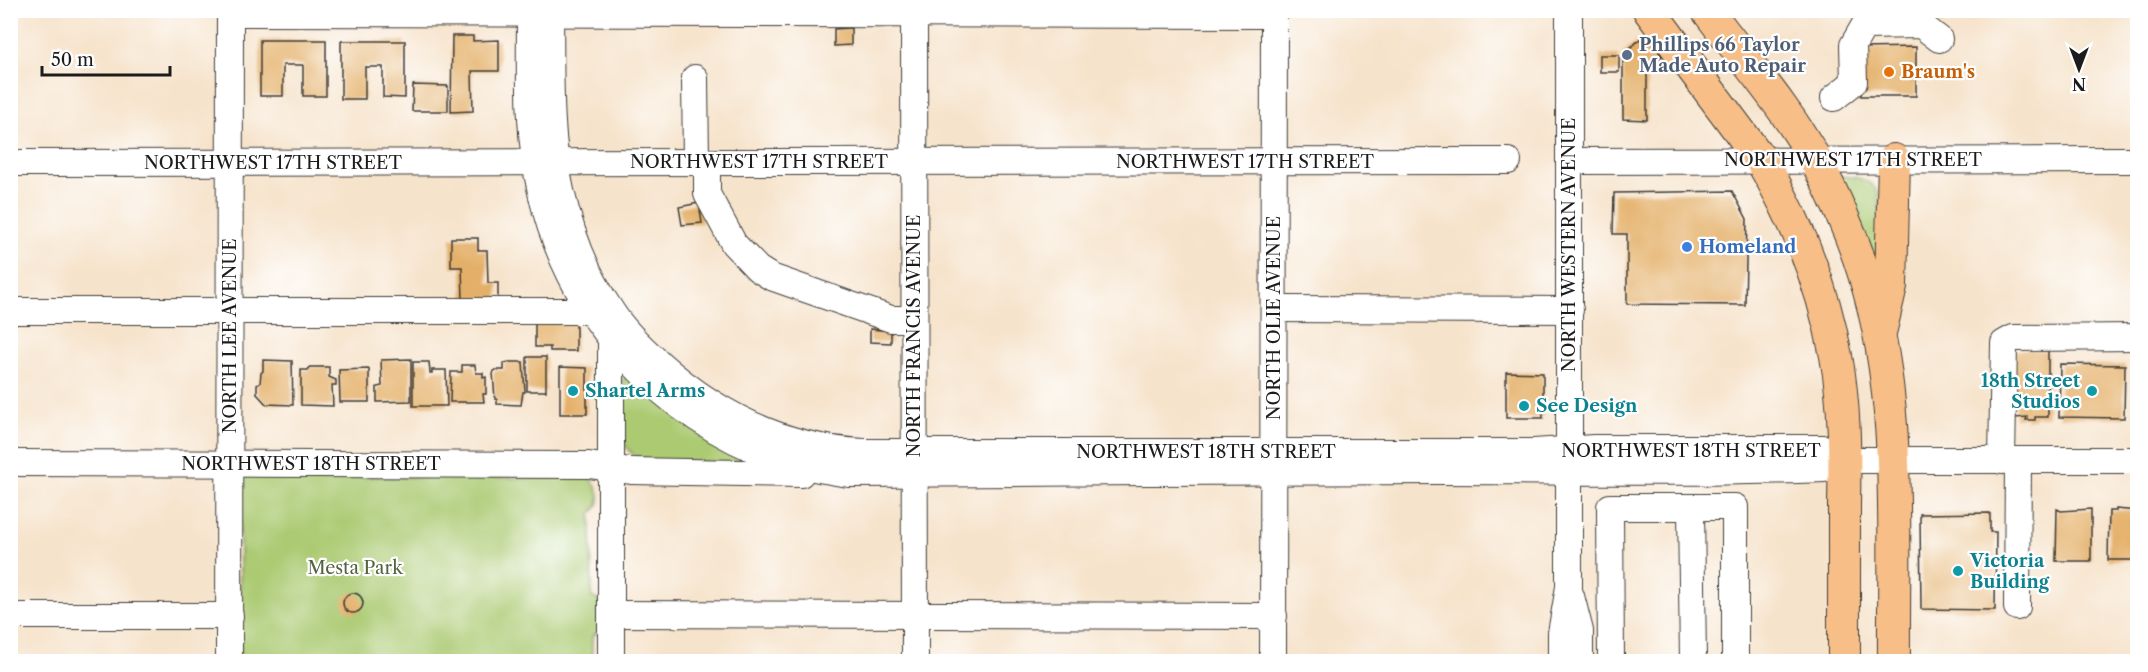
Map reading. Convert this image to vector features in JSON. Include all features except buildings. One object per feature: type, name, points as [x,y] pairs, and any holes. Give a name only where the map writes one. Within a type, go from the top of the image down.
[{"type":"main road","points":[[1649,10],[1761,160],[1775,184],[1803,240],[1829,322],[1841,388],[1845,460],[1844,662]]},
{"type":"main road","points":[[1707,10],[1787,115],[1815,160],[1842,214],[1864,274],[1880,335],[1889,397],[1894,662]]},
{"type":"main road","points":[[1880,335],[1892,286],[1894,160]]},
{"type":"street","name":"NORTH WESTERN AVENUE","points":[[1561,662],[1561,633],[1569,587],[1569,10]]},
{"type":"street","points":[[230,12],[1274,13]]},
{"type":"street","name":"NORTH LEE AVENUE","points":[[230,12],[230,662]]},
{"type":"street","name":"NORTHWEST 18TH STREET","points":[[540,12],[531,124],[600,311],[675,378],[711,404],[746,423],[794,441],[914,462],[1274,462],[1534,452],[1569,460],[1683,473],[1824,469],[1845,460],[2138,460]]},
{"type":"street","name":"NORTH FRANCIS AVENUE","points":[[914,12],[915,662]]},
{"type":"street","name":"NORTH OLIE AVENUE","points":[[1274,13],[1274,662]]},
{"type":"street","points":[[1834,98],[1854,82],[1853,45],[1864,26],[1921,25],[1939,39]]},
{"type":"street","points":[[695,78],[701,162],[707,194],[734,244],[758,268],[771,277],[891,319],[914,319]]},
{"type":"street","name":"NORTHWEST 17TH STREET","points":[[1569,161],[2138,160]]},
{"type":"street","name":"NORTHWEST 17TH STREET","points":[[10,163],[1508,161]]},
{"type":"street","points":[[1274,309],[1570,310]]},
{"type":"street","points":[[10,311],[600,311],[611,341],[611,662]]},
{"type":"street","points":[[2017,608],[2004,343],[2013,338],[2138,337]]},
{"type":"street","name":"NORTHWEST 18TH STREET","points":[[611,341],[648,380],[677,404],[715,429],[741,443],[793,463],[849,474]]},
{"type":"street","points":[[1683,447],[1683,473]]},
{"type":"street","name":"NORTHWEST 18TH STREET","points":[[1569,460],[1683,447],[1824,448],[1845,460]]},
{"type":"street","name":"NORTHWEST 18TH STREET","points":[[10,463],[589,465],[631,471],[849,474],[914,462]]},
{"type":"street","points":[[1611,662],[1610,507],[1735,507],[1735,662]]},
{"type":"street","points":[[1691,507],[1693,662]]},
{"type":"street","name":"NORTH WESTERN AVENUE","points":[[1569,587],[1580,631],[1580,662]]},
{"type":"street","points":[[611,614],[1274,616]]},
{"type":"street","points":[[10,616],[230,616]]},
{"type":"green space","points":[[1839,176],[1857,178],[1867,182],[1879,194],[1882,279]]},
{"type":"green space","points":[[628,375],[755,463],[645,462],[636,456],[625,446],[623,436],[623,379]]},
{"type":"green space","name":"Mesta Park","points":[[240,476],[589,478],[596,486],[599,496],[598,505],[591,513],[592,598],[599,600],[599,632],[592,636],[592,661],[240,662]]},
{"type":"place","name":"Phillips 66 Taylor Made Auto Repair","points":[[1627,55]]},
{"type":"place","name":"Braum's","points":[[1889,72]]},
{"type":"place","name":"Homeland","points":[[1687,247]]},
{"type":"place","name":"Shartel Arms","points":[[573,391]]},
{"type":"place","name":"18th Street Studios","points":[[2092,391]]},
{"type":"place","name":"See Design","points":[[1524,406]]},
{"type":"place","name":"Victoria Building","points":[[1958,571]]}]
